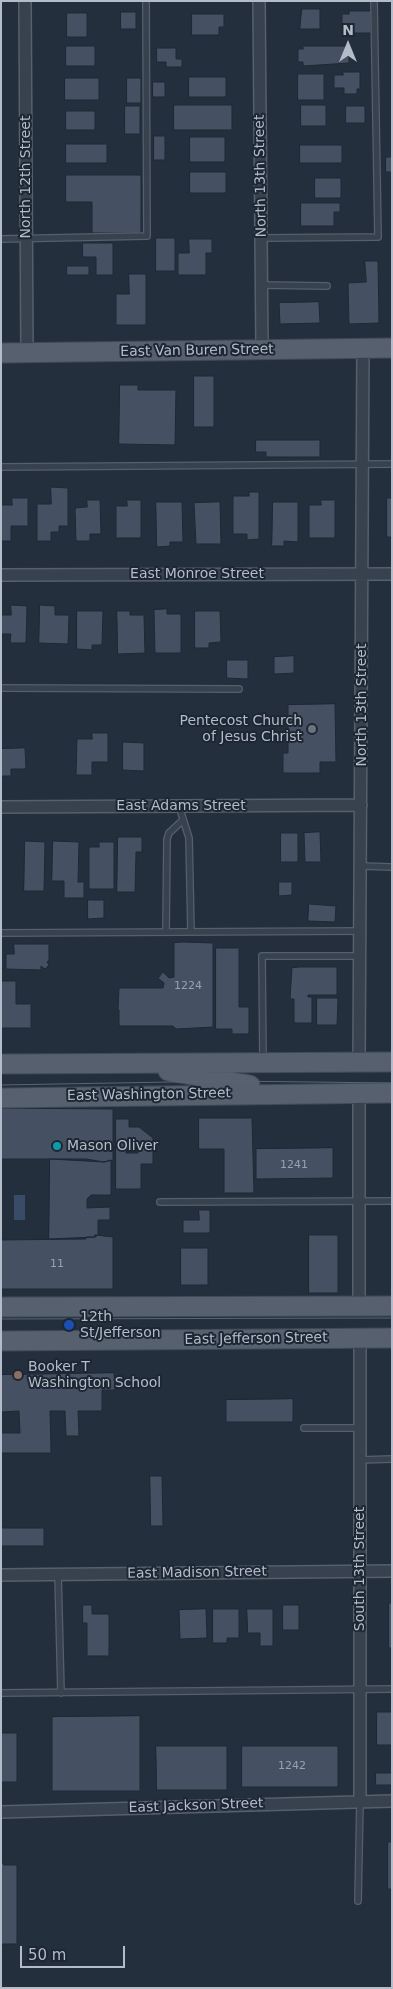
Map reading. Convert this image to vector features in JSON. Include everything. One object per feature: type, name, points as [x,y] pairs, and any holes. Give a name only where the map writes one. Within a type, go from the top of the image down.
[{"type":"main road","name":"East Van Buren Street","points":[[1,353],[392,348]]},
{"type":"main road","name":"East Washington Street","points":[[115,1062],[298,1092]]},
{"type":"main road","name":"East Washington Street","points":[[1,1064],[392,1062]]},
{"type":"main road","name":"East Washington Street","points":[[1,1098],[298,1092],[392,1093]]},
{"type":"main road","points":[[1,1307],[392,1306]]},
{"type":"main road","name":"East Jefferson Street","points":[[1,1342],[392,1338]]},
{"type":"street","name":"North 12th Street","points":[[25,1],[27,352]]},
{"type":"street","name":"North 13th Street","points":[[259,1],[262,350]]},
{"type":"street","name":"North 13th Street","points":[[359,1062],[363,348]]},
{"type":"street","name":"East Monroe Street","points":[[1,575],[392,574]]},
{"type":"street","name":"East Adams Street","points":[[1,807],[361,805]]},
{"type":"street","points":[[359,1093],[359,1306]]},
{"type":"street","name":"South 13th Street","points":[[360,1338],[360,1801]]},
{"type":"street","name":"East Madison Street","points":[[1,1575],[392,1571]]},
{"type":"street","name":"East Jackson Street","points":[[1,1812],[392,1801]]},
{"type":"lane","points":[[1,239],[148,236],[146,1]]},
{"type":"lane","points":[[262,238],[378,238],[374,1]]},
{"type":"lane","points":[[262,285],[327,286]]},
{"type":"lane","points":[[1,467],[392,464]]},
{"type":"lane","points":[[1,688],[239,689]]},
{"type":"lane","points":[[179,806],[189,838],[191,932]]},
{"type":"lane","points":[[166,932],[167,839],[183,820]]},
{"type":"lane","points":[[361,866],[392,867]]},
{"type":"lane","points":[[1,933],[360,932]]},
{"type":"lane","points":[[263,1062],[262,956],[360,956]]},
{"type":"lane","points":[[160,1202],[392,1201]]},
{"type":"lane","points":[[304,1428],[360,1428]]},
{"type":"lane","points":[[360,1460],[392,1459]]},
{"type":"lane","points":[[58,1574],[61,1693]]},
{"type":"lane","points":[[1,1693],[392,1689]]},
{"type":"lane","points":[[358,1902],[360,1801]]},
{"type":"water","points":[[14,1195],[25,1195],[25,1220],[14,1220]]},
{"type":"building","points":[[302,9],[320,9],[320,29],[300,29]]},
{"type":"building","points":[[349,11],[371,11],[371,33],[342,33],[342,14],[349,14]]},
{"type":"building","points":[[121,12],[136,12],[136,29],[121,29]]},
{"type":"building","points":[[67,13],[87,13],[87,37],[67,37]]},
{"type":"building","points":[[192,14],[224,14],[224,27],[219,27],[219,35],[192,35]]},
{"type":"building","points":[[66,46],[95,46],[95,66],[66,66]]},
{"type":"building","points":[[303,46],[349,46],[349,63],[303,66],[303,62],[298,62],[298,49],[303,49]]},
{"type":"building","points":[[157,48],[176,48],[176,59],[182,59],[182,67],[166,67],[166,62],[157,62]]},
{"type":"building","points":[[343,72],[360,72],[360,89],[357,89],[357,94],[344,94],[344,88],[334,88],[334,75],[343,75]]},
{"type":"building","points":[[298,74],[324,74],[324,100],[298,100]]},
{"type":"building","points":[[189,77],[226,77],[226,97],[189,97]]},
{"type":"building","points":[[65,78],[99,78],[99,100],[65,100]]},
{"type":"building","points":[[127,78],[141,78],[141,103],[127,103]]},
{"type":"building","points":[[153,82],[165,82],[165,97],[153,97]]},
{"type":"building","points":[[174,105],[232,105],[232,130],[174,130]]},
{"type":"building","points":[[301,105],[326,105],[326,126],[301,126]]},
{"type":"building","points":[[125,106],[140,106],[140,134],[125,134]]},
{"type":"building","points":[[346,106],[365,106],[365,123],[346,123]]},
{"type":"building","points":[[66,111],[95,111],[95,130],[66,130]]},
{"type":"building","points":[[154,136],[165,136],[165,160],[154,160]]},
{"type":"building","points":[[190,137],[225,137],[225,162],[190,162]]},
{"type":"building","points":[[66,144],[107,144],[107,163],[66,163]]},
{"type":"building","points":[[300,145],[342,145],[342,163],[300,163]]},
{"type":"building","points":[[386,157],[392,157],[392,172],[386,172]]},
{"type":"building","points":[[190,172],[226,172],[226,193],[190,193]]},
{"type":"building","points":[[66,175],[141,175],[141,233],[92,233],[92,202],[66,202]]},
{"type":"building","points":[[315,178],[341,178],[341,198],[315,198]]},
{"type":"building","points":[[301,203],[340,203],[340,212],[334,212],[334,226],[301,226]]},
{"type":"building","points":[[156,238],[175,238],[175,271],[156,271]]},
{"type":"building","points":[[189,239],[212,239],[212,253],[206,253],[206,275],[178,275],[178,253],[189,253]]},
{"type":"building","points":[[83,243],[113,243],[113,275],[96,275],[96,257],[83,257]]},
{"type":"building","points":[[365,261],[378,261],[379,323],[349,324],[348,283],[366,282]]},
{"type":"building","points":[[67,266],[89,266],[89,275],[67,275]]},
{"type":"building","points":[[129,274],[146,274],[146,325],[116,325],[116,294],[129,294]]},
{"type":"building","points":[[319,302],[320,323],[280,324],[279,303]]},
{"type":"building","points":[[194,376],[214,376],[214,427],[194,427]]},
{"type":"building","points":[[120,385],[138,385],[138,390],[176,390],[175,445],[119,444]]},
{"type":"building","points":[[256,440],[320,440],[320,457],[266,457],[266,452],[256,452]]},
{"type":"building","points":[[51,487],[68,488],[68,526],[59,526],[59,532],[51,532],[51,541],[37,541],[37,504],[51,504]]},
{"type":"building","points":[[249,492],[259,492],[259,539],[247,540],[247,534],[233,534],[233,496],[249,496]]},
{"type":"building","points":[[12,498],[28,498],[28,526],[11,526],[11,541],[1,541],[1,505],[12,505]]},
{"type":"building","points":[[387,498],[392,498],[392,537],[387,537]]},
{"type":"building","points":[[87,500],[100,500],[101,534],[90,534],[90,541],[76,541],[75,508],[87,507]]},
{"type":"building","points":[[127,500],[141,500],[141,538],[116,538],[116,506],[127,506]]},
{"type":"building","points":[[321,500],[335,500],[335,538],[309,538],[309,505],[321,505]]},
{"type":"building","points":[[156,502],[182,502],[183,542],[170,542],[170,546],[157,547]]},
{"type":"building","points":[[220,502],[221,544],[196,544],[194,503]]},
{"type":"building","points":[[273,502],[298,502],[298,542],[284,541],[284,546],[272,546]]},
{"type":"building","points":[[11,605],[27,606],[26,643],[10,643],[11,634],[1,634],[1,615],[11,615]]},
{"type":"building","points":[[40,605],[55,606],[55,615],[69,615],[68,644],[39,643]]},
{"type":"building","points":[[167,609],[167,614],[181,614],[181,653],[155,653],[154,610]]},
{"type":"building","points":[[77,611],[103,611],[102,645],[92,645],[92,650],[77,649]]},
{"type":"building","points":[[117,611],[130,611],[130,615],[144,615],[145,653],[118,654]]},
{"type":"building","points":[[195,611],[220,611],[221,642],[209,643],[209,648],[195,648]]},
{"type":"building","points":[[294,656],[294,673],[274,674],[274,657]]},
{"type":"building","points":[[227,660],[248,660],[248,679],[227,678]]},
{"type":"building","name":"Pentecost Church of Jesus Christ","points":[[335,704],[336,762],[320,762],[320,773],[283,773],[283,753],[288,753],[288,705]]},
{"type":"building","points":[[92,733],[108,733],[108,762],[92,762],[92,775],[76,775],[77,739],[92,739]]},
{"type":"building","points":[[123,742],[144,743],[144,771],[123,770]]},
{"type":"building","points":[[25,748],[26,769],[11,769],[11,776],[1,776],[1,749]]},
{"type":"building","points":[[320,832],[321,862],[305,862],[304,833]]},
{"type":"building","points":[[281,833],[298,833],[298,862],[281,862]]},
{"type":"building","points":[[118,837],[142,837],[142,852],[136,852],[135,892],[117,892]]},
{"type":"building","points":[[25,841],[45,842],[44,891],[24,891]]},
{"type":"building","points":[[53,841],[79,842],[78,882],[84,882],[84,898],[64,898],[64,881],[52,881]]},
{"type":"building","points":[[99,842],[114,842],[114,889],[89,889],[89,847],[99,847]]},
{"type":"building","points":[[279,882],[292,882],[292,895],[279,896]]},
{"type":"building","points":[[88,900],[104,900],[104,918],[88,919]]},
{"type":"building","points":[[309,904],[336,906],[335,922],[308,921]]},
{"type":"building","points":[[174,943],[213,943],[213,1027],[176,1029],[173,1026],[119,1026],[119,988],[163,988],[164,983],[158,978],[163,972],[169,978],[174,977]]},
{"type":"building","points":[[14,944],[49,944],[49,960],[47,962],[49,965],[45,969],[41,966],[41,970],[6,969],[6,954],[14,954]]},
{"type":"building","points":[[216,948],[239,948],[239,1007],[249,1007],[249,1034],[232,1034],[232,1029],[216,1029]]},
{"type":"building","points":[[337,967],[337,995],[308,995],[308,997],[312,997],[312,1023],[294,1023],[294,999],[290,999],[292,968]]},
{"type":"building","points":[[1,981],[16,981],[16,1004],[31,1004],[31,1028],[1,1028]]},
{"type":"building","points":[[317,998],[338,998],[337,1025],[317,1025]]},
{"type":"building","name":"Mason Oliver","points":[[1,1108],[113,1109],[113,1160],[104,1162],[86,1159],[1,1159]]},
{"type":"building","points":[[199,1118],[252,1118],[254,1193],[224,1193],[224,1149],[199,1149]]},
{"type":"building","points":[[116,1119],[129,1119],[129,1127],[139,1127],[153,1138],[153,1164],[141,1164],[141,1189],[116,1189]],"holes":[[[128,1142],[138,1144],[138,1153],[126,1153],[126,1144]]]},
{"type":"building","points":[[333,1148],[333,1178],[256,1179],[256,1149]]},
{"type":"building","points":[[50,1159],[104,1162],[111,1160],[111,1195],[91,1195],[87,1199],[87,1208],[110,1207],[110,1220],[98,1220],[98,1235],[95,1237],[49,1239]]},
{"type":"building","points":[[199,1210],[210,1210],[210,1233],[183,1233],[183,1220],[199,1220]]},
{"type":"building","points":[[95,1235],[113,1237],[113,1289],[1,1289],[1,1240],[86,1239],[86,1237],[95,1237]]},
{"type":"building","points":[[309,1235],[338,1235],[338,1293],[309,1293]]},
{"type":"building","points":[[181,1248],[208,1248],[208,1285],[181,1285]]},
{"type":"building","points":[[114,1373],[115,1390],[102,1390],[102,1411],[78,1411],[79,1436],[66,1436],[65,1411],[50,1411],[51,1453],[1,1453],[1,1433],[20,1433],[19,1411],[1,1412],[1,1375]]},
{"type":"building","points":[[293,1399],[293,1422],[226,1422],[226,1400]]},
{"type":"building","points":[[150,1476],[162,1476],[163,1526],[151,1526]]},
{"type":"building","points":[[1,1528],[44,1528],[44,1546],[1,1546]]},
{"type":"building","points":[[389,1603],[392,1603],[392,1648],[389,1648]]},
{"type":"building","points":[[83,1605],[92,1605],[92,1614],[109,1614],[109,1656],[87,1656],[87,1623],[83,1623]]},
{"type":"building","points":[[283,1605],[299,1605],[299,1630],[283,1630]]},
{"type":"building","points":[[206,1609],[207,1638],[180,1639],[179,1610]]},
{"type":"building","points":[[213,1609],[239,1609],[239,1638],[227,1638],[227,1643],[213,1643]]},
{"type":"building","points":[[247,1609],[273,1609],[273,1646],[260,1646],[260,1633],[248,1633]]},
{"type":"building","points":[[377,1712],[392,1712],[392,1745],[377,1745]]},
{"type":"building","points":[[140,1716],[140,1791],[52,1791],[52,1717]]},
{"type":"building","points":[[1,1733],[17,1733],[17,1782],[1,1782]]},
{"type":"building","points":[[156,1746],[227,1746],[227,1790],[157,1790]]},
{"type":"building","points":[[242,1746],[338,1746],[338,1787],[242,1787]]},
{"type":"building","points":[[376,1773],[392,1773],[392,1785],[376,1785]]},
{"type":"building","points":[[388,1842],[392,1842],[392,1889],[388,1889]]},
{"type":"building","points":[[1,1862],[4,1865],[17,1865],[17,1944],[1,1944]]},
{"type":"tram line","points":[[1,1085],[228,1081],[392,1083]]},
{"type":"tram line","points":[[1,1319],[392,1318]]},
{"type":"place","name":"Pentecost Church of Jesus Christ","points":[[312,729]]},
{"type":"place","name":"Mason Oliver","points":[[57,1146]]},
{"type":"place","name":"12th St/Jefferson","points":[[69,1325]]},
{"type":"place","name":"Booker T Washington School","points":[[18,1375]]}]
